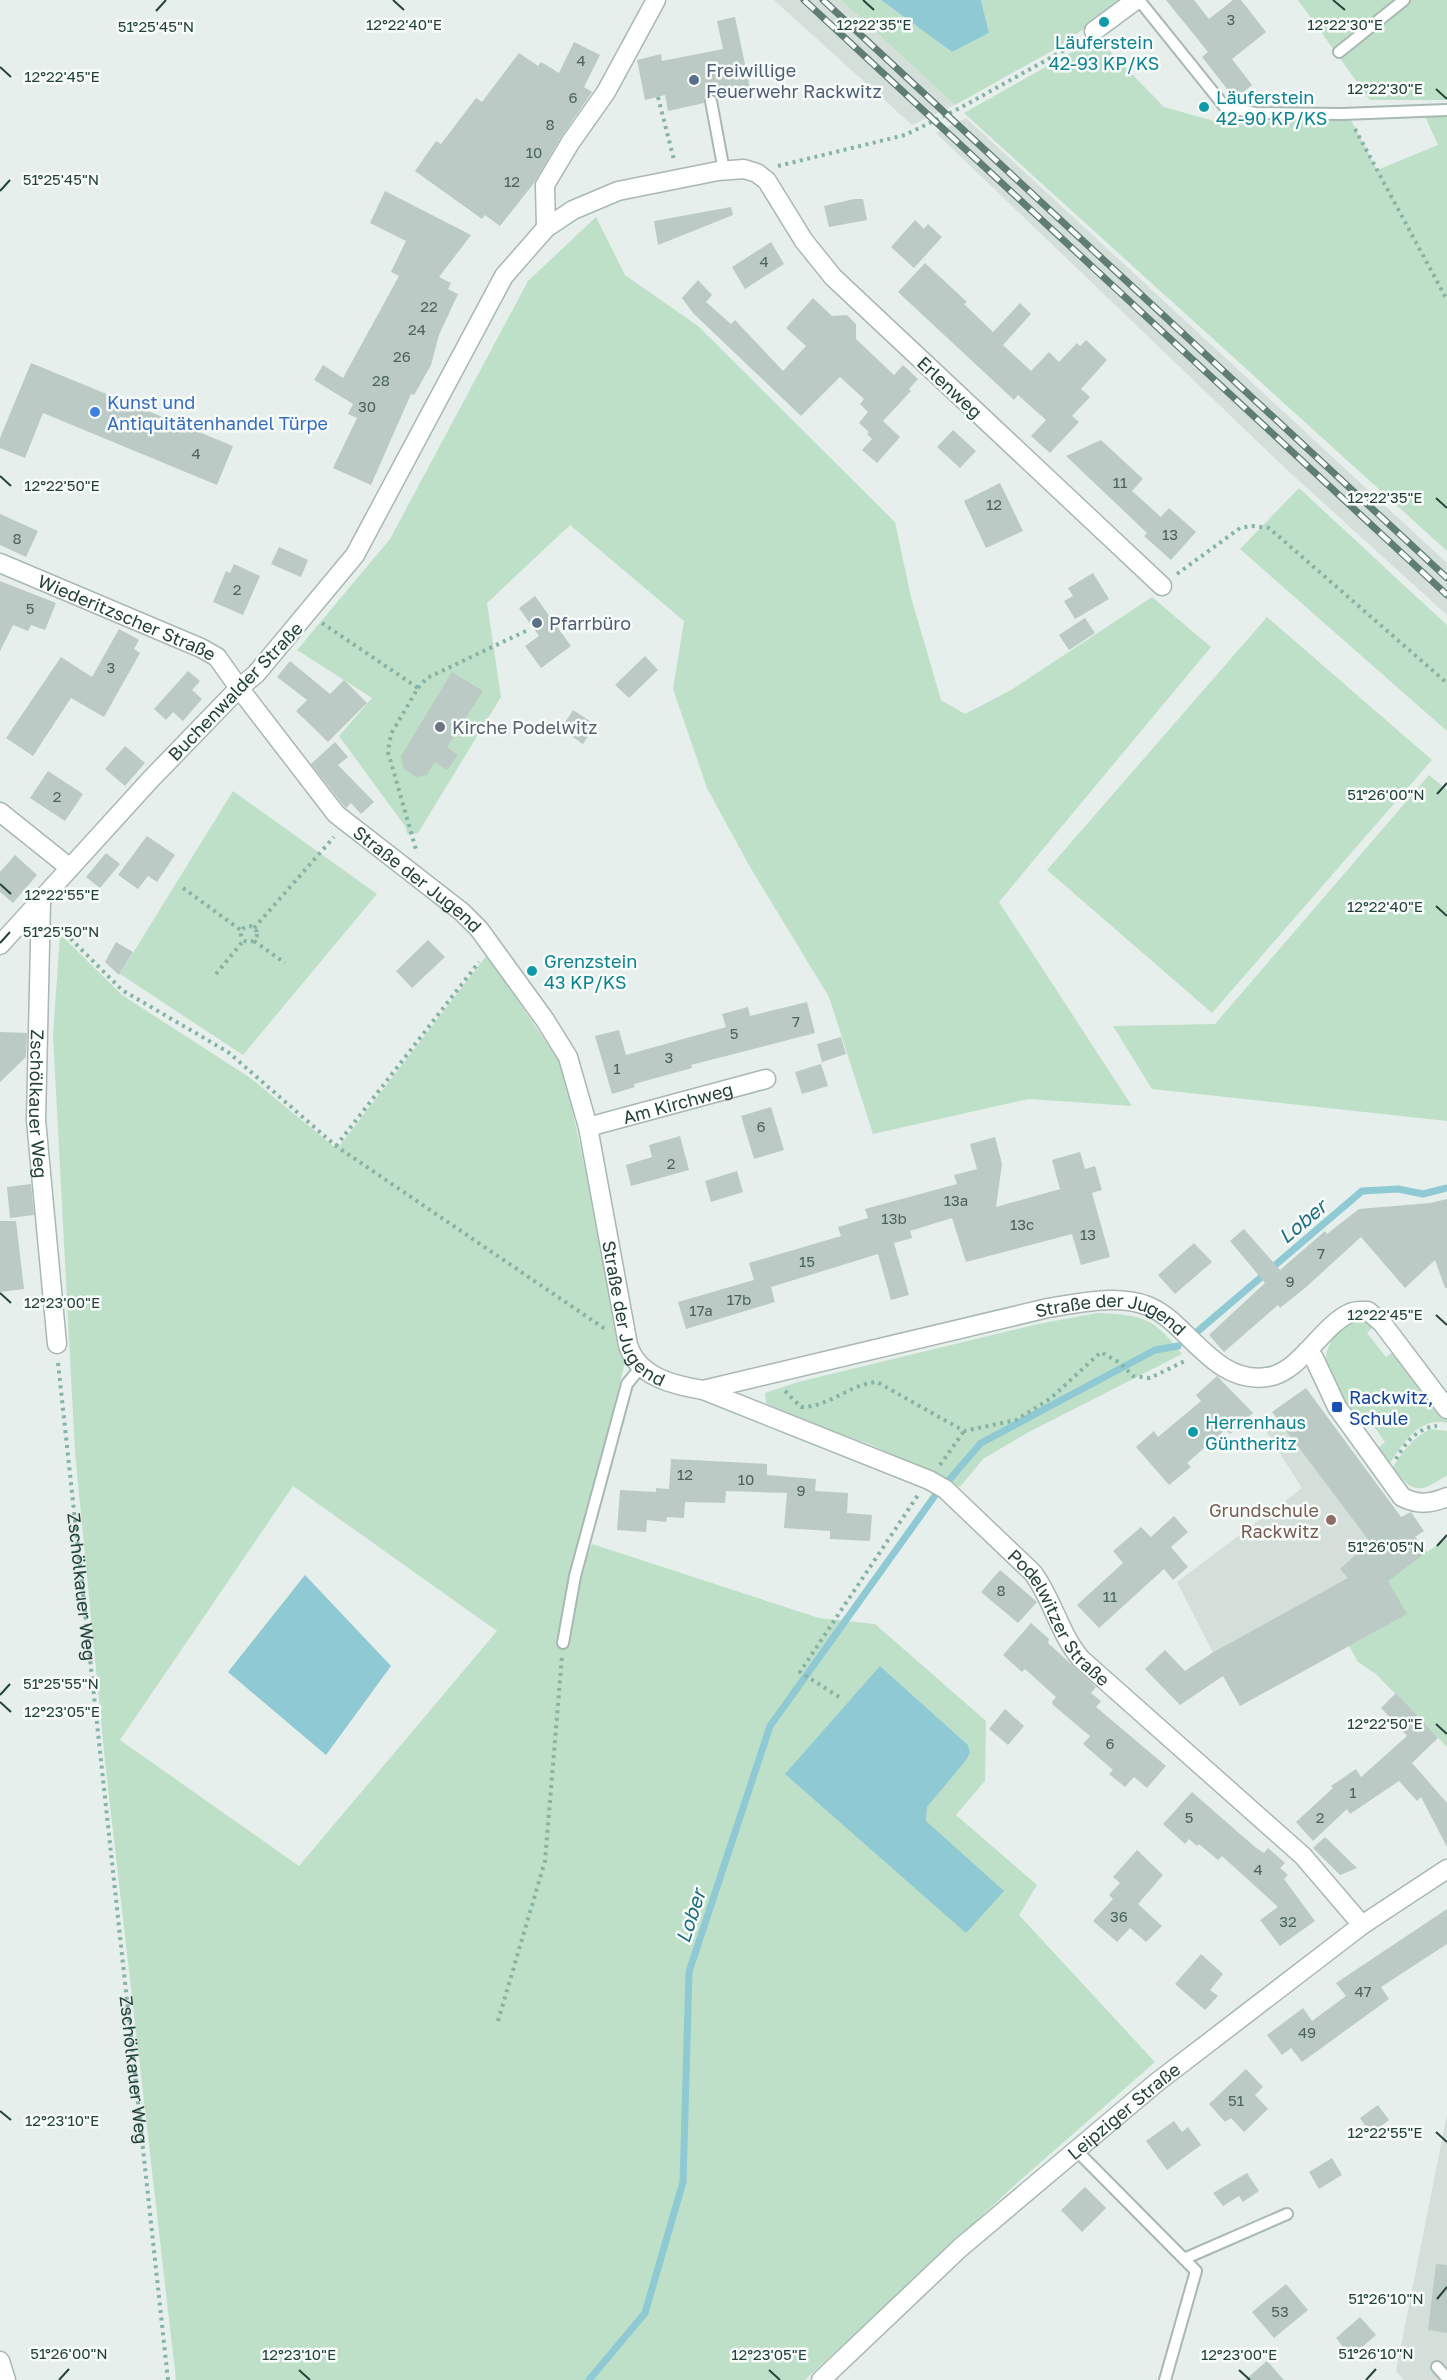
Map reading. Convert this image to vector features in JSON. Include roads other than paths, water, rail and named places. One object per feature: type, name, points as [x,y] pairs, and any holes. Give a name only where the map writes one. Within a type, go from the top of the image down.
[{"type":"street","points":[[546,228],[545,185],[570,143],[606,92],[656,0]]},
{"type":"street","points":[[1094,32],[1137,0]]},
{"type":"street","name":"Buchenwalder Straße","points":[[0,945],[150,780],[239,688],[256,674],[355,555],[371,529],[504,276],[546,228],[573,210],[618,191],[724,171],[757,172]]},
{"type":"street","name":"Erlenweg","points":[[757,172],[767,181],[804,241],[832,277],[1162,586]]},
{"type":"street","name":"Wiederitzscher Straße","points":[[0,563],[201,648],[217,657],[239,688]]},
{"type":"street","name":"Straße der Jugend","points":[[239,688],[314,787],[346,823],[462,912],[479,929],[556,1034],[568,1058],[588,1127],[628,1345],[631,1356],[640,1368],[682,1386],[703,1390],[1048,1308],[1100,1300],[1134,1302],[1149,1306],[1166,1317],[1199,1348],[1227,1368],[1248,1376],[1267,1377],[1283,1371],[1352,1312],[1368,1311],[1382,1323],[1446,1418]]},
{"type":"street","points":[[0,813],[70,868]]},
{"type":"street","name":"Zschölkauer Weg","points":[[41,900],[36,1120],[57,1344]]},
{"type":"street","name":"Am Kirchweg","points":[[588,1127],[766,1079]]},
{"type":"street","points":[[1307,1351],[1314,1358],[1337,1407],[1402,1497],[1412,1502],[1431,1503],[1447,1497]]},
{"type":"street","name":"Podelwitzer Straße","points":[[703,1390],[929,1480],[960,1501],[1041,1584],[1065,1639],[1098,1676],[1303,1856],[1362,1925]]},
{"type":"street","name":"Leipziger Straße","points":[[821,2380],[960,2248],[1075,2149],[1156,2083],[1362,1925],[1447,1869]]},
{"type":"street","points":[[0,2361],[6,2380]]},
{"type":"lane","points":[[1137,0],[1225,107],[1256,113],[1347,114],[1447,110]]},
{"type":"lane","points":[[1340,52],[1404,0]]},
{"type":"lane","points":[[711,101],[724,171]]},
{"type":"lane","points":[[563,1644],[575,1576],[627,1384],[640,1368]]},
{"type":"lane","points":[[1075,2149],[1186,2258],[1196,2271],[1164,2380]]},
{"type":"lane","points":[[1186,2258],[1287,2214]]},
{"type":"lane","points":[[1437,2367],[1447,2378]]},
{"type":"water","points":[[881,0],[981,0],[989,33],[952,52]]},
{"type":"water","points":[[305,1575],[391,1666],[326,1755],[228,1672]]},
{"type":"water","points":[[880,1666],[968,1745],[970,1752],[967,1759],[927,1807],[926,1821],[1004,1891],[966,1933],[785,1774]]},
{"type":"waterway","name":"Lober","points":[[1198,1331],[1362,1191],[1398,1189],[1423,1194],[1447,1188]]},
{"type":"waterway","name":"Lober","points":[[949,1480],[981,1443],[1155,1350],[1178,1346]]},
{"type":"waterway","name":"Lober","points":[[589,2380],[645,2313],[683,2182],[689,1972],[770,1726],[934,1497]]},
{"type":"railway","points":[[804,0],[1447,595]]},
{"type":"railway","points":[[823,0],[1447,578]]},
{"type":"place","name":"Läuferstein 42-93 KP/KS","points":[[1104,22]]},
{"type":"place","name":"Freiwillige Feuerwehr Rackwitz","points":[[694,80]]},
{"type":"place","name":"Läuferstein 42-90 KP/KS","points":[[1204,107]]},
{"type":"place","name":"Kunst und Antiquitätenhandel Türpe","points":[[95,412]]},
{"type":"place","name":"Pfarrbüro","points":[[537,623]]},
{"type":"place","name":"Kirche Podelwitz","points":[[440,727]]},
{"type":"place","name":"Grenzstein 43 KP/KS","points":[[532,971]]},
{"type":"place","name":"Rackwitz, Schule","points":[[1337,1407]]},
{"type":"place","name":"Herrenhaus Güntheritz","points":[[1193,1432]]},
{"type":"place","name":"Grundschule Rackwitz","points":[[1331,1520]]}]
